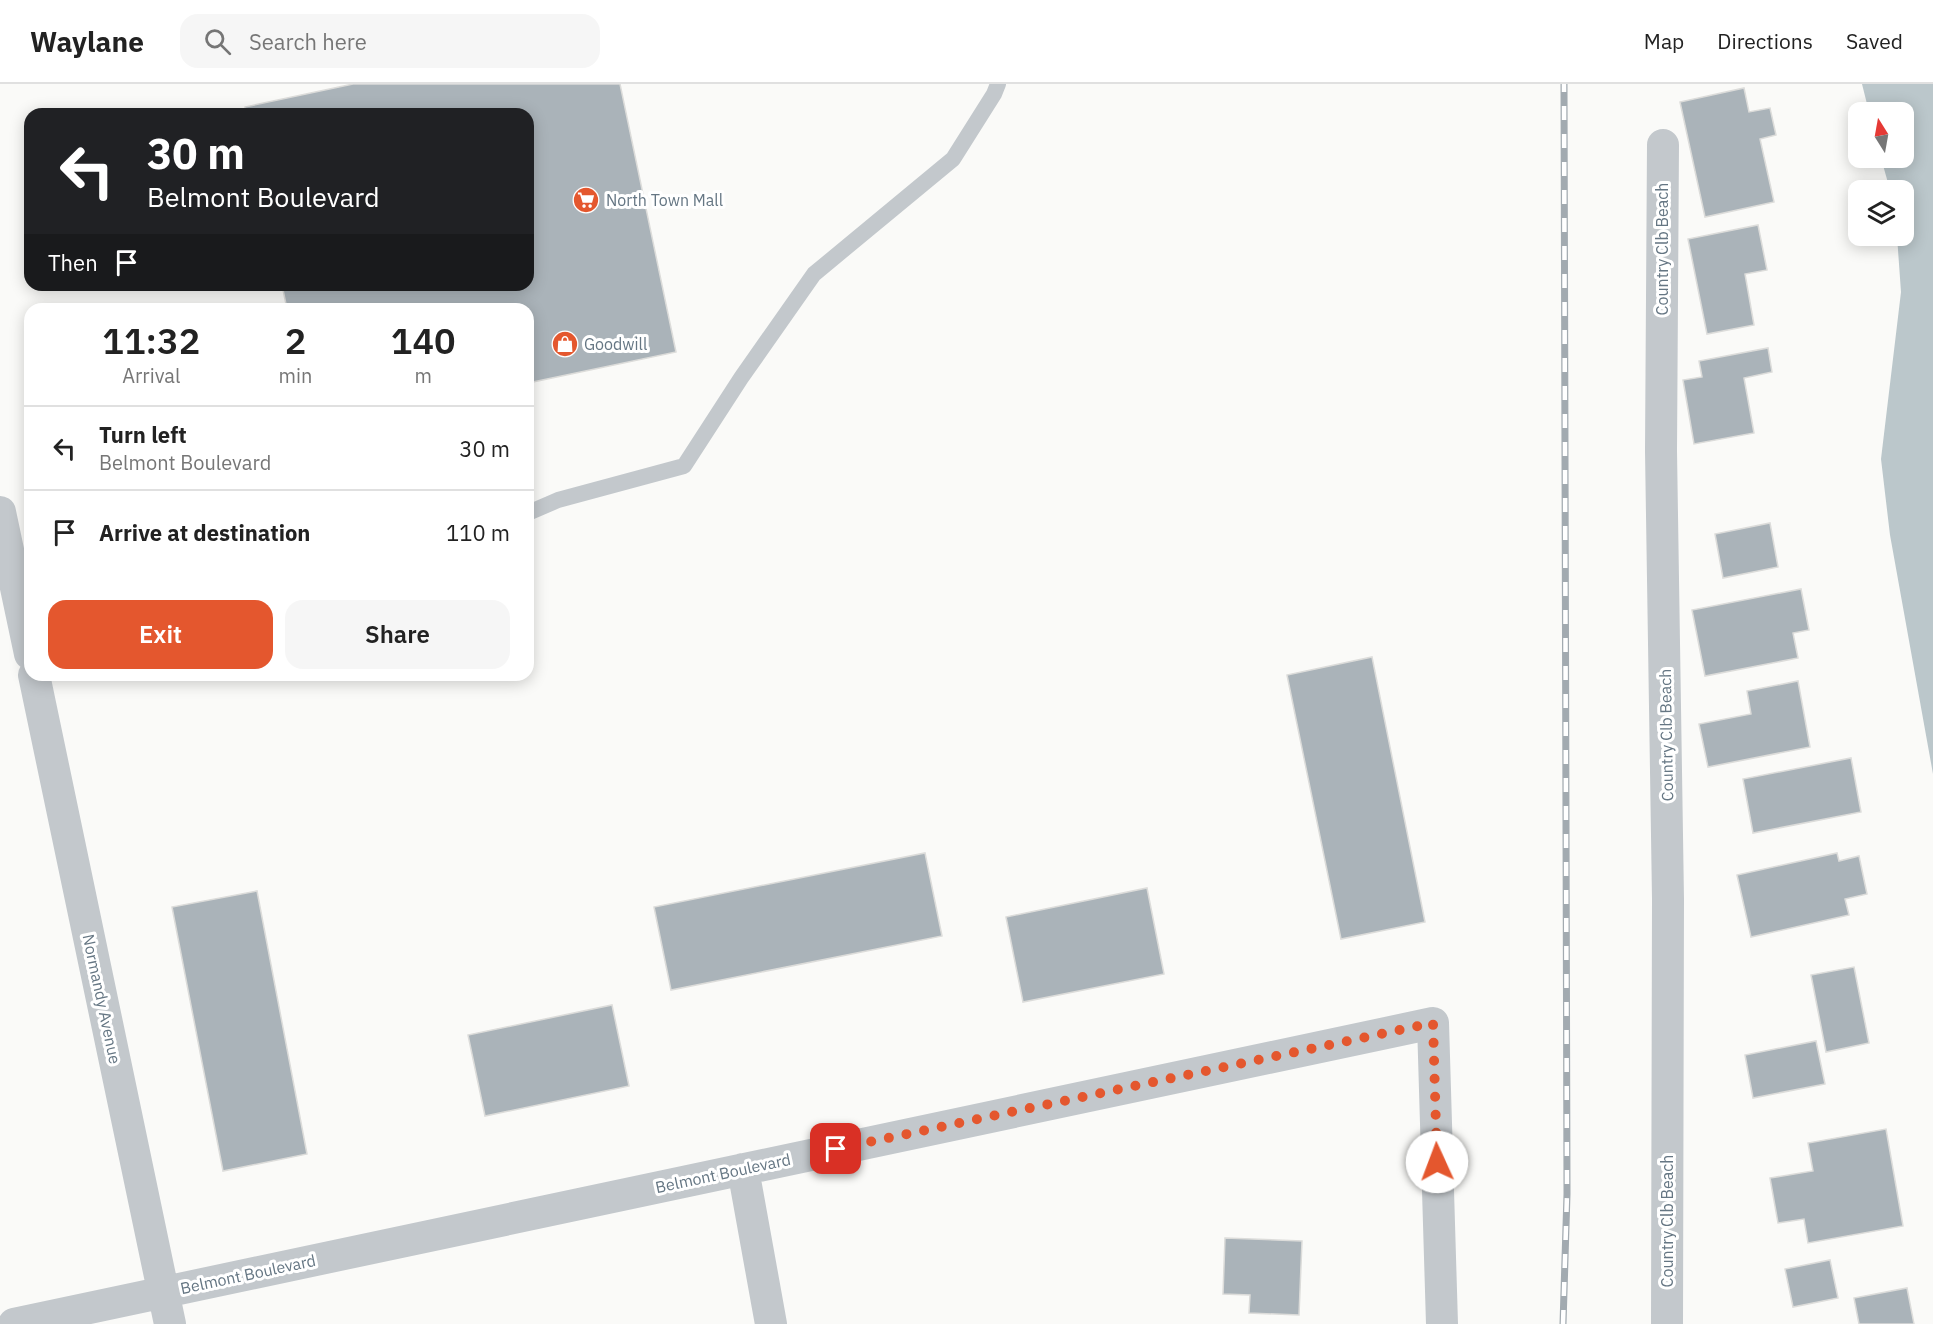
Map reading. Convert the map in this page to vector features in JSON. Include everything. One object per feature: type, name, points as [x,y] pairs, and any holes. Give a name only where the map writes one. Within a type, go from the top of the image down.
[{"type":"street","name":"Country Clb Beach","points":[[1663,145],[1661,452],[1668,899],[1667,1324]]},
{"type":"street","points":[[0,512],[24,626]]},
{"type":"street","name":"Normandy Avenue","points":[[35,681],[170,1324]]},
{"type":"street","name":"Belmont Boulevard","points":[[14,1324],[1433,1023],[1442,1324]]},
{"type":"street","points":[[743,1169],[771,1324]]},
{"type":"lane","points":[[534,510],[558,500],[684,466],[741,378],[814,274],[953,159],[998,84]]},
{"type":"shaded area","points":[[1862,84],[1933,84],[1933,774],[1890,535],[1881,459],[1901,292],[1898,246],[1914,246],[1914,180],[1887,180],[1884,168],[1914,168],[1914,102],[1866,102]]},
{"type":"building","name":"North Town Mall","points":[[353,84],[620,84],[676,352],[534,382],[534,303],[286,303],[283,291],[534,291],[534,108],[245,107]]},
{"type":"building","points":[[1744,88],[1749,112],[1770,108],[1776,135],[1760,139],[1774,202],[1705,217],[1680,102]]},
{"type":"building","points":[[1758,225],[1767,270],[1745,274],[1754,325],[1707,334],[1688,239]]},
{"type":"building","points":[[1768,348],[1772,372],[1744,378],[1754,433],[1694,444],[1683,380],[1702,377],[1699,361]]},
{"type":"building","points":[[1770,523],[1778,567],[1723,578],[1715,534]]},
{"type":"building","points":[[1801,589],[1809,630],[1793,633],[1798,658],[1705,676],[1692,610]]},
{"type":"building","points":[[1372,657],[1425,922],[1341,939],[1287,675]]},
{"type":"building","points":[[1798,681],[1810,747],[1708,767],[1699,724],[1751,714],[1747,691]]},
{"type":"building","points":[[1851,758],[1861,812],[1753,833],[1743,779]]},
{"type":"building","points":[[925,853],[942,936],[671,990],[654,907]]},
{"type":"building","points":[[1837,853],[1839,861],[1859,856],[1867,894],[1845,899],[1849,915],[1751,937],[1737,875]]},
{"type":"building","points":[[1147,888],[1164,974],[1023,1002],[1006,917]]},
{"type":"building","points":[[257,891],[307,1154],[223,1171],[172,907]]},
{"type":"building","points":[[1854,967],[1869,1043],[1826,1052],[1811,975]]},
{"type":"building","points":[[612,1005],[629,1086],[485,1116],[468,1035]]},
{"type":"building","points":[[1816,1041],[1825,1084],[1753,1098],[1745,1055]]},
{"type":"building","points":[[1886,1129],[1903,1226],[1808,1243],[1804,1219],[1778,1223],[1770,1178],[1813,1171],[1808,1143]]},
{"type":"building","points":[[1225,1238],[1302,1241],[1299,1315],[1249,1313],[1250,1295],[1223,1294]]},
{"type":"building","points":[[1830,1260],[1838,1298],[1793,1307],[1785,1269]]},
{"type":"building","points":[[1907,1288],[1914,1324],[1859,1324],[1854,1298]]},
{"type":"railway","points":[[1563,1324],[1567,1194],[1564,84]]},
{"type":"place","name":"North Town Mall","points":[[586,200]]},
{"type":"place","name":"Goodwill","points":[[565,344]]},
{"type":"route","points":[[836,1149],[1433,1023],[1437,1162]]}]
